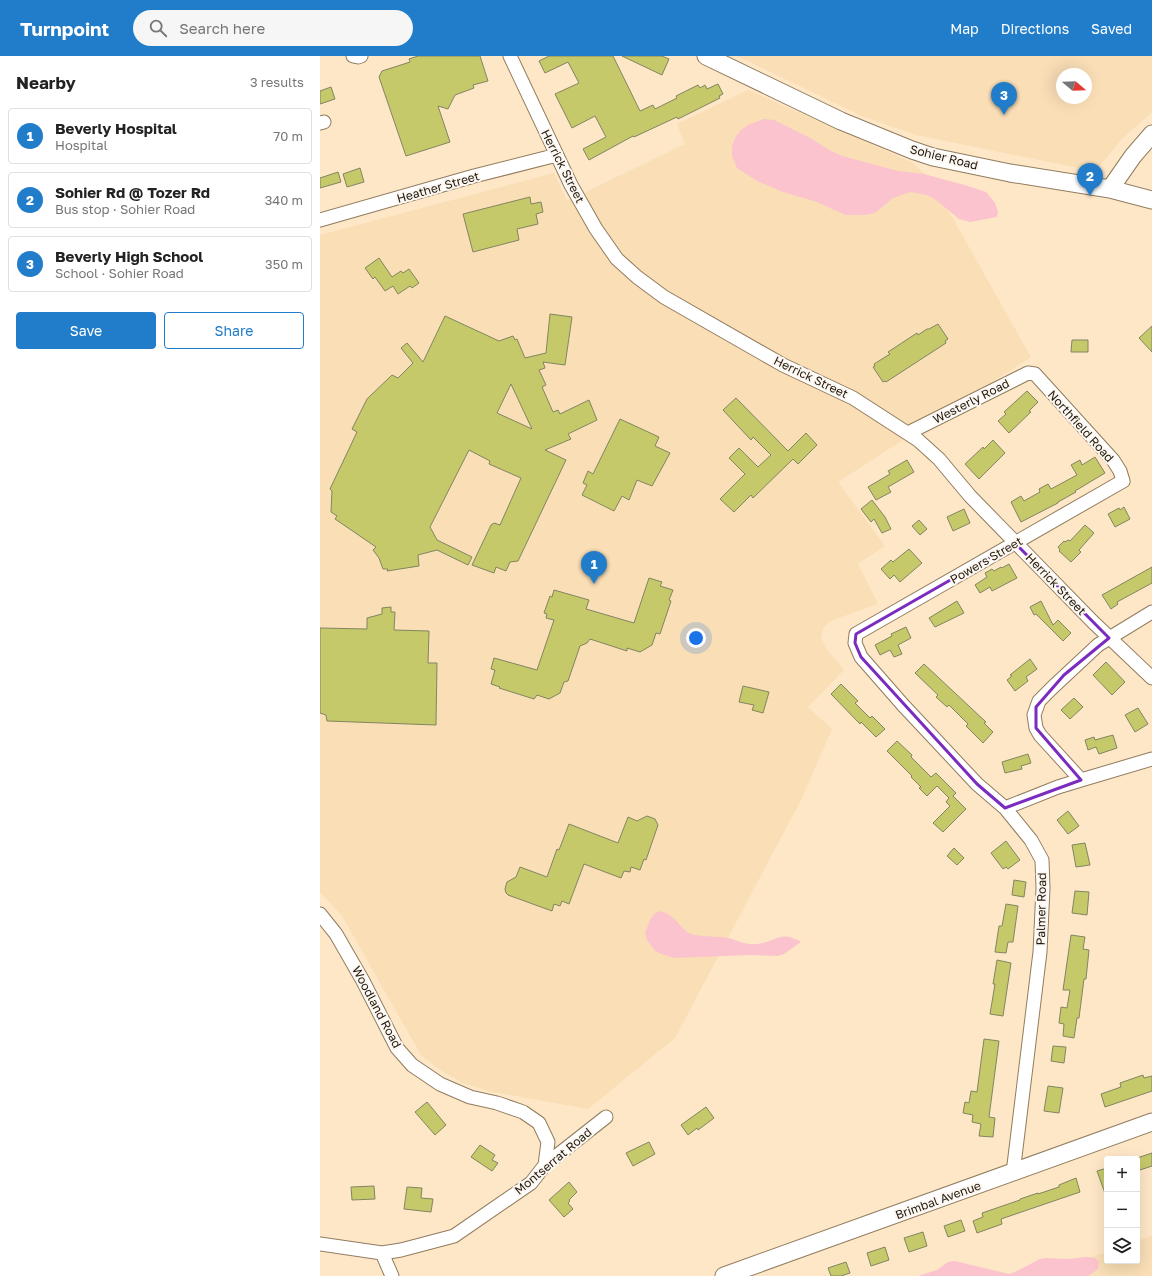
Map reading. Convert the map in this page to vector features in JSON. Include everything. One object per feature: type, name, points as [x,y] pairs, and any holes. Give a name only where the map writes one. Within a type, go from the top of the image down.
[{"type":"main road","name":"Sohier Road","points":[[706,56],[841,120],[912,150],[933,157],[1010,173],[1110,189],[1152,200]]},
{"type":"main road","points":[[1110,189],[1133,156],[1152,134]]},
{"type":"main road","name":"Brimbal Avenue","points":[[724,1276],[1014,1173],[1152,1122]]},
{"type":"street","points":[[353,56],[361,56]]},
{"type":"street","name":"Herrick Street","points":[[510,56],[571,185],[596,229],[617,259],[637,277],[664,297],[783,364],[854,398],[918,440],[940,460],[970,496],[1015,543],[1109,638],[1152,678]]},
{"type":"street","name":"Heather Street","points":[[320,220],[474,176],[557,155]]},
{"type":"street","name":"Westerly Road","points":[[908,434],[1021,375],[1028,373],[1035,374]]},
{"type":"street","name":"Northfield Road","points":[[1035,374],[1113,460],[1120,471],[1123,481]]},
{"type":"street","name":"Powers Street","points":[[855,643],[856,634],[1123,481]]},
{"type":"street","points":[[1081,780],[1040,736],[1034,722],[1034,715],[1040,701],[1064,674],[1098,645],[1152,612]]},
{"type":"street","name":"Palmer Road","points":[[855,643],[860,657],[903,705],[977,784],[1005,808],[1031,840],[1042,860],[1043,888],[1040,952],[1014,1173]]},
{"type":"street","points":[[1005,808],[1058,787],[1152,758]]},
{"type":"street","name":"Woodland Road","points":[[320,914],[336,934],[363,981],[397,1048],[412,1065],[440,1084],[470,1097],[497,1103],[523,1112],[539,1123],[548,1142],[545,1165]]},
{"type":"street","name":"Montserrat Road","points":[[320,1244],[382,1253],[401,1250],[454,1236],[531,1182],[545,1165],[606,1117]]},
{"type":"street","points":[[382,1253],[392,1276]]},
{"type":"highlighted area","points":[[1015,543],[1109,638],[1064,675],[1036,707],[1036,728],[1081,780],[1005,808],[977,784],[861,657],[855,643],[856,634]]},
{"type":"shaded area","points":[[737,56],[1152,56],[1152,112],[1122,139],[1101,164],[1094,169],[1084,169],[916,135],[864,117]]},
{"type":"shaded area","points":[[748,90],[911,162],[930,178],[1031,357],[838,482],[885,546],[858,564],[878,604],[830,621],[823,628],[821,639],[828,651],[844,670],[808,707],[832,729],[802,798],[675,1038],[588,1109],[488,1091],[463,1083],[440,1070],[421,1055],[342,916],[320,892],[320,235],[554,173],[567,201],[685,144],[677,124]]},
{"type":"shaded area","points":[[764,119],[774,120],[842,156],[898,171],[924,174],[986,192],[995,203],[998,212],[997,217],[970,222],[959,219],[936,200],[927,195],[911,192],[893,198],[875,213],[865,215],[845,215],[817,202],[783,192],[757,181],[737,168],[732,156],[732,146],[736,136],[741,130],[748,125]]},
{"type":"shaded area","points":[[660,911],[671,916],[686,931],[694,935],[728,938],[752,944],[762,943],[782,937],[794,938],[801,942],[784,954],[778,956],[750,955],[674,958],[655,951],[647,940],[645,933],[650,920],[654,914]]},
{"type":"shaded area","points":[[1152,1236],[1152,1276],[1037,1276],[1104,1253],[1104,1264],[1140,1264],[1140,1240]]},
{"type":"shaded area","points":[[1095,1258],[1099,1262],[1098,1269],[1088,1276],[918,1276],[937,1270],[948,1262],[955,1261],[1009,1274],[1040,1259]]},
{"type":"building","points":[[418,56],[480,56],[488,81],[473,85],[474,88],[455,95],[448,109],[438,106],[450,142],[406,156],[379,77],[382,71],[410,62],[409,59]]},
{"type":"building","points":[[549,56],[613,56],[640,111],[653,105],[655,109],[698,85],[700,88],[705,85],[707,89],[718,84],[723,94],[719,96],[720,98],[678,119],[677,117],[634,137],[633,136],[589,160],[583,149],[606,137],[595,116],[572,128],[555,94],[579,83],[568,62],[545,73],[539,61]]},
{"type":"building","points":[[622,56],[662,56],[669,59],[662,75]]},
{"type":"building","points":[[331,87],[335,99],[320,104],[320,91]]},
{"type":"building","points":[[360,168],[364,182],[347,187],[343,174]]},
{"type":"building","points":[[338,172],[341,182],[320,188],[320,178]]},
{"type":"building","points":[[530,197],[531,204],[541,202],[543,212],[536,214],[538,224],[517,229],[519,240],[473,252],[463,214]]},
{"type":"building","points":[[379,258],[392,277],[401,271],[403,273],[409,269],[419,283],[412,288],[410,286],[398,294],[393,286],[385,291],[375,277],[373,279],[365,268]]},
{"type":"building","points":[[550,314],[572,317],[565,365],[543,362],[545,368],[539,370],[546,385],[542,387],[553,412],[558,410],[560,414],[589,400],[597,420],[568,434],[571,439],[545,450],[566,460],[518,561],[510,562],[506,571],[496,567],[494,573],[472,565],[491,525],[494,523],[500,525],[521,478],[489,464],[490,461],[469,450],[430,527],[437,540],[472,557],[468,565],[437,550],[418,555],[419,566],[387,571],[388,569],[383,569],[379,558],[373,550],[376,547],[335,519],[337,516],[331,512],[332,491],[330,489],[357,432],[352,429],[367,399],[392,375],[398,378],[413,363],[401,348],[407,343],[423,362],[445,316],[499,341],[513,336],[515,340],[517,339],[525,358],[546,353]],"holes":[[[511,384],[532,429],[497,413]]]},
{"type":"building","points":[[938,324],[948,339],[945,341],[946,343],[886,382],[883,382],[873,367],[875,366],[874,364],[890,354],[888,352],[917,333],[918,335]]},
{"type":"building","points":[[1152,326],[1152,352],[1139,338]]},
{"type":"building","points":[[1072,340],[1088,340],[1088,352],[1071,352]]},
{"type":"building","points":[[1027,391],[1038,402],[1029,411],[1031,412],[1009,433],[998,421],[1006,414],[1004,412]]},
{"type":"building","points":[[736,398],[788,451],[806,433],[817,445],[798,464],[793,459],[753,498],[751,495],[734,512],[720,499],[745,474],[729,458],[739,448],[758,467],[771,455],[753,437],[751,440],[723,410]]},
{"type":"building","points":[[620,419],[659,437],[655,446],[670,453],[652,486],[637,480],[629,500],[622,496],[614,511],[582,495],[587,485],[583,483],[588,471],[593,474]]},
{"type":"building","points":[[993,440],[1005,453],[979,479],[965,464]]},
{"type":"building","points":[[1095,457],[1105,473],[1058,503],[1021,522],[1011,502],[1021,496],[1024,501],[1040,492],[1039,489],[1048,484],[1051,489],[1077,475],[1071,465],[1080,460],[1082,465]]},
{"type":"building","points":[[907,460],[914,472],[888,487],[891,492],[876,500],[868,487],[890,474],[888,471]]},
{"type":"building","points":[[872,500],[885,517],[891,529],[882,533],[874,519],[871,522],[861,509]]},
{"type":"building","points":[[1124,507],[1130,519],[1115,527],[1108,514]]},
{"type":"building","points":[[964,509],[970,523],[953,531],[947,517]]},
{"type":"building","points":[[919,520],[927,529],[920,535],[912,526]]},
{"type":"building","points":[[1085,525],[1094,533],[1079,550],[1081,552],[1071,562],[1059,551],[1060,550],[1058,547],[1064,541],[1070,541]]},
{"type":"building","points":[[909,549],[922,563],[900,582],[894,575],[890,579],[881,569],[891,560],[893,562]]},
{"type":"building","points":[[1009,564],[1017,578],[992,591],[990,587],[980,593],[975,585],[987,577],[985,573],[992,569],[994,571],[1001,567],[1002,568]]},
{"type":"building","points":[[1152,567],[1152,583],[1117,602],[1118,604],[1111,609],[1102,595]]},
{"type":"building","points":[[649,578],[662,582],[660,586],[673,590],[660,634],[656,633],[652,645],[640,652],[627,648],[627,651],[590,639],[587,643],[580,646],[568,681],[564,682],[560,693],[549,699],[537,695],[534,699],[491,684],[495,670],[491,669],[494,658],[537,670],[554,620],[546,618],[547,614],[544,613],[550,596],[552,597],[554,590],[589,600],[586,609],[634,623]]},
{"type":"building","points":[[957,601],[964,613],[935,627],[929,618]]},
{"type":"building","points":[[1041,601],[1053,625],[1058,620],[1071,633],[1063,641],[1036,614],[1034,615],[1030,607]]},
{"type":"building","points":[[391,607],[391,612],[395,612],[394,630],[429,631],[428,663],[437,663],[436,725],[327,721],[326,715],[320,713],[320,628],[367,629],[367,618],[382,614],[382,608]]},
{"type":"building","points":[[906,627],[911,638],[898,645],[902,654],[894,657],[890,650],[880,655],[875,645],[892,636],[891,634]]},
{"type":"building","points":[[1030,659],[1037,669],[1026,677],[1028,681],[1015,691],[1007,680],[1012,676],[1010,675]]},
{"type":"building","points":[[1106,662],[1125,682],[1112,695],[1093,675]]},
{"type":"building","points":[[924,664],[986,722],[984,723],[993,732],[983,743],[966,726],[968,724],[949,705],[947,707],[936,697],[938,695],[915,673]]},
{"type":"building","points":[[841,684],[858,701],[855,703],[870,718],[872,716],[885,729],[876,737],[861,722],[860,724],[831,694]]},
{"type":"building","points":[[743,686],[769,692],[763,713],[752,710],[754,705],[739,702]]},
{"type":"building","points":[[1074,698],[1083,707],[1070,719],[1061,710]]},
{"type":"building","points":[[1138,708],[1148,724],[1135,732],[1125,715]]},
{"type":"building","points":[[1113,735],[1117,748],[1099,754],[1096,747],[1088,750],[1085,740],[1094,737],[1095,740]]},
{"type":"building","points":[[897,741],[912,755],[911,757],[931,777],[936,773],[956,793],[953,796],[966,809],[943,832],[933,823],[950,806],[946,802],[949,798],[937,786],[927,796],[919,788],[921,787],[911,777],[912,776],[887,751]]},
{"type":"building","points":[[1028,754],[1031,763],[1021,766],[1022,769],[1005,773],[1002,762]]},
{"type":"building","points":[[1068,811],[1079,826],[1068,834],[1057,820]]},
{"type":"building","points":[[647,816],[655,819],[658,825],[646,860],[644,859],[640,870],[631,867],[630,872],[624,871],[621,878],[584,864],[569,904],[562,901],[560,906],[554,904],[552,911],[506,893],[505,889],[507,882],[516,877],[520,867],[547,877],[557,849],[559,850],[569,824],[618,843],[628,817],[637,821]]},
{"type":"building","points":[[1006,841],[1020,860],[1008,869],[1006,867],[1003,869],[991,853]]},
{"type":"building","points":[[1085,843],[1090,865],[1076,867],[1072,845]]},
{"type":"building","points":[[954,848],[964,858],[957,865],[947,856]]},
{"type":"building","points":[[1014,880],[1026,882],[1024,897],[1012,895]]},
{"type":"building","points":[[1075,891],[1089,892],[1087,915],[1072,913]]},
{"type":"building","points":[[1006,904],[1018,906],[1013,942],[1008,942],[1006,953],[995,952],[999,926],[1002,926]]},
{"type":"building","points":[[1071,935],[1085,937],[1083,949],[1089,950],[1086,979],[1084,979],[1079,1018],[1077,1018],[1074,1038],[1063,1036],[1064,1024],[1059,1023],[1061,1007],[1067,1008],[1070,990],[1063,990]]},
{"type":"building","points":[[997,960],[1011,963],[1003,1016],[990,1014]]},
{"type":"building","points":[[984,1039],[999,1041],[989,1117],[995,1118],[993,1137],[979,1136],[981,1124],[972,1122],[973,1115],[963,1113],[965,1102],[969,1103],[971,1091],[977,1092]]},
{"type":"building","points":[[1053,1046],[1066,1047],[1064,1063],[1051,1061]]},
{"type":"building","points":[[1143,1075],[1144,1078],[1152,1076],[1152,1091],[1105,1107],[1101,1094],[1121,1087],[1120,1083]]},
{"type":"building","points":[[1048,1086],[1063,1088],[1059,1113],[1044,1111]]},
{"type":"building","points":[[427,1102],[446,1125],[435,1135],[415,1112]]},
{"type":"building","points":[[706,1107],[714,1118],[698,1130],[697,1128],[688,1135],[681,1125]]},
{"type":"building","points":[[649,1142],[655,1154],[633,1166],[626,1153]]},
{"type":"building","points":[[480,1145],[495,1155],[492,1160],[498,1163],[492,1171],[471,1157]]},
{"type":"building","points":[[1152,1153],[1152,1166],[1140,1170],[1140,1157]]},
{"type":"building","points":[[1104,1169],[1104,1190],[1097,1171]]},
{"type":"building","points":[[1076,1178],[1080,1192],[1001,1219],[1002,1224],[977,1233],[973,1221],[983,1217],[982,1213],[1059,1187],[1059,1185]]},
{"type":"building","points":[[569,1182],[577,1192],[568,1203],[573,1209],[564,1217],[549,1200]]},
{"type":"building","points":[[374,1186],[375,1199],[352,1200],[351,1187]]},
{"type":"building","points":[[407,1187],[422,1188],[421,1198],[433,1199],[431,1212],[404,1209]]},
{"type":"building","points":[[961,1220],[965,1231],[948,1237],[944,1226]]},
{"type":"building","points":[[923,1232],[927,1246],[909,1252],[904,1238]]},
{"type":"building","points":[[885,1247],[889,1260],[871,1266],[867,1253]]},
{"type":"building","points":[[846,1262],[850,1273],[841,1276],[831,1276],[828,1268]]},
{"type":"place","name":"Beverly High School","points":[[1004,115]]},
{"type":"place","name":"Sohier Rd @ Tozer Rd","points":[[1090,196]]},
{"type":"place","name":"Beverly Hospital","points":[[594,584]]}]
